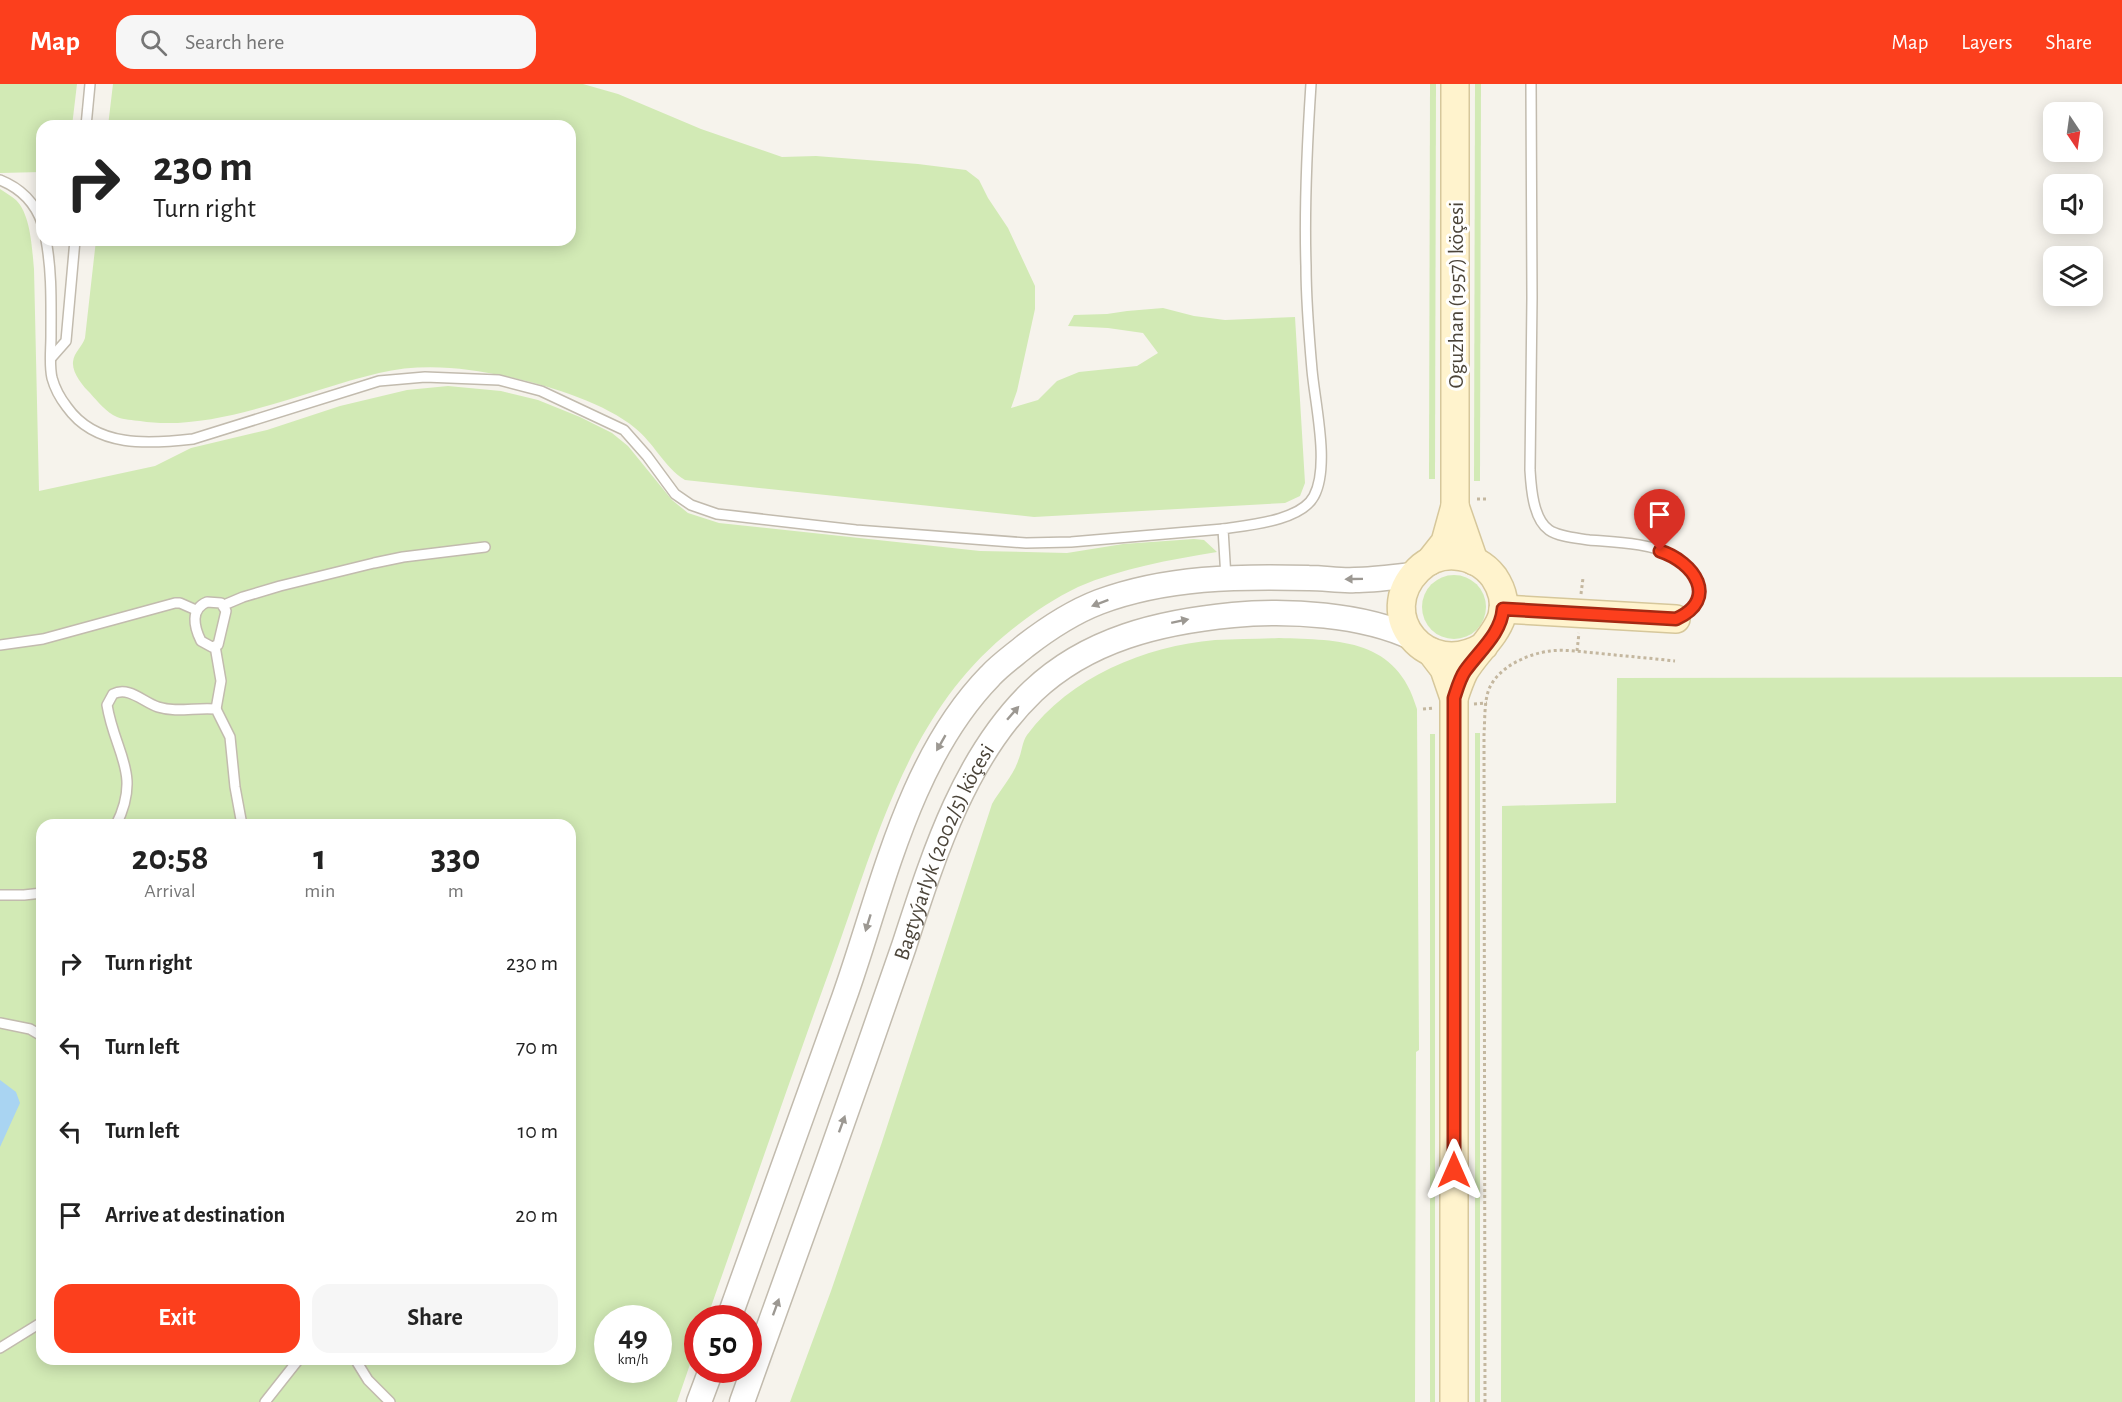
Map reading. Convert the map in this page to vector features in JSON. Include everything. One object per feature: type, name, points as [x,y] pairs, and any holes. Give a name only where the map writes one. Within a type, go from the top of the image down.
[{"type":"main road","name":"Oguzhan (1957) köçesi","points":[[1454,1402],[1454,698],[1444,669],[1407,628],[1402,607],[1407,585],[1445,542],[1455,506],[1455,84]]},
{"type":"main road","name":"Oguzhan (1957) köçesi","points":[[1454,698],[1464,673],[1492,638],[1502,617],[1503,609],[1498,584],[1484,567],[1474,561],[1455,506]]},
{"type":"main road","points":[[1422,568],[1452,556],[1474,561]]},
{"type":"main road","points":[[1503,609],[1676,619]]},
{"type":"main road","points":[[1422,645],[1441,656],[1464,656],[1484,646]]},
{"type":"street","name":"Bagtyýarlyk (2002/5) köçesi","points":[[734,1305],[855,967],[882,880],[914,795],[927,768],[962,709],[990,675],[1031,642],[1072,615],[1098,603],[1148,588],[1184,581],[1226,578],[1354,580],[1422,568]]},
{"type":"street","name":"Bagtyýarlyk (2002/5) köçesi","points":[[742,1402],[853,1092],[928,873],[975,769],[987,747],[1010,716],[1035,689],[1072,662],[1104,643],[1151,627],[1191,619],[1252,613],[1315,615],[1392,630],[1422,645]]},
{"type":"street","points":[[699,1402],[706,1383]]},
{"type":"lane","points":[[87,120],[90,84]]},
{"type":"lane","points":[[47,246],[50,263],[52,376],[58,395],[70,412],[84,425],[101,435],[134,442],[193,439],[379,381],[425,377],[499,380],[541,391],[624,430],[675,494],[691,505],[717,514],[856,530],[1026,543],[1071,542],[1223,529],[1275,520],[1299,511],[1313,498],[1319,484],[1319,431],[1312,370],[1305,235],[1311,84]]},
{"type":"lane","points":[[1531,84],[1530,470],[1532,496],[1540,519],[1549,530],[1575,538],[1647,547],[1673,555],[1692,572],[1698,582],[1700,593],[1695,606],[1688,613],[1676,619]]},
{"type":"lane","points":[[0,180],[14,186],[32,203],[36,211]]},
{"type":"lane","points":[[51,358],[66,341],[74,246]]},
{"type":"lane","points":[[1223,529],[1226,578]]},
{"type":"lane","points":[[215,646],[206,645],[201,641],[195,626],[196,610],[200,604],[207,602],[224,605],[262,591],[403,557],[485,547]]},
{"type":"lane","points":[[0,645],[43,639],[175,603],[196,610]]},
{"type":"lane","points":[[215,646],[218,645],[226,611],[224,605]]},
{"type":"lane","points":[[215,646],[221,681],[216,709],[230,737],[241,819]]},
{"type":"lane","points":[[119,819],[125,805],[128,779],[124,759],[108,711],[107,705],[113,694],[128,692],[170,710],[216,709]]},
{"type":"lane","points":[[0,895],[36,894]]},
{"type":"lane","points":[[0,1023],[30,1029],[36,1032]]},
{"type":"lane","points":[[0,1348],[36,1326]]},
{"type":"lane","points":[[265,1402],[294,1365]]},
{"type":"lane","points":[[359,1365],[368,1380],[390,1402]]},
{"type":"path","points":[[1485,1402],[1484,735],[1487,698],[1490,687],[1508,667],[1537,653],[1552,650],[1675,661]]},
{"type":"green space","points":[[0,84],[77,84],[73,120],[36,120],[36,172],[0,173]]},
{"type":"green space","points":[[113,84],[583,84],[618,94],[701,129],[782,157],[816,156],[966,170],[979,180],[1008,228],[1035,286],[1035,309],[1017,391],[1011,408],[1038,400],[1057,381],[1079,372],[1137,366],[1158,353],[1143,333],[1068,326],[1074,315],[1163,308],[1194,316],[1225,320],[1295,317],[1305,483],[1300,496],[1285,503],[1034,517],[685,480],[635,428],[600,407],[556,390],[510,377],[447,368],[424,367],[379,373],[260,408],[198,421],[169,423],[120,418],[106,410],[87,390],[78,379],[73,366],[75,355],[85,338],[95,246],[576,246],[576,120],[109,120]]},
{"type":"green space","points":[[1430,84],[1436,84],[1435,479],[1429,479]]},
{"type":"green space","points":[[1475,84],[1481,84],[1480,481],[1474,481]]},
{"type":"green space","points":[[0,189],[21,206],[28,223],[31,242],[34,269],[39,491],[155,466],[191,448],[267,430],[340,406],[407,390],[448,386],[501,391],[538,400],[612,433],[628,446],[672,500],[688,513],[719,523],[980,551],[1067,553],[1123,544],[1194,539],[1204,540],[1217,552],[1129,570],[1095,580],[1058,597],[1004,636],[969,670],[940,707],[916,747],[878,834],[712,1305],[684,1305],[684,1382],[677,1402],[0,1402]]},
{"type":"green space","points":[[1454,575],[1472,580],[1477,584],[1481,589],[1486,607],[1481,625],[1477,630],[1472,634],[1454,639],[1436,634],[1431,630],[1427,625],[1422,607],[1427,589],[1431,584],[1436,580]]},
{"type":"green space","points":[[1279,638],[1345,643],[1381,656],[1396,669],[1408,686],[1417,709],[1419,1050],[1416,1052],[1415,1402],[790,1402],[882,1142],[992,804],[1016,767],[1027,735],[1065,697],[1087,681],[1136,657],[1189,643]]},
{"type":"green space","points":[[2122,677],[2122,1402],[1501,1402],[1502,806],[1616,803],[1617,678]]},
{"type":"green space","points":[[1475,733],[1480,733],[1480,1402],[1475,1402]]},
{"type":"green space","points":[[1430,734],[1435,734],[1435,1402],[1430,1402]]},
{"type":"water","points":[[0,1080],[16,1092],[20,1103],[0,1147]]},
{"type":"route","points":[[1454,1170],[1454,698],[1464,673],[1492,638],[1502,617],[1503,609],[1676,619],[1688,613],[1695,606],[1700,593],[1698,582],[1692,572],[1673,555],[1660,551]]}]
